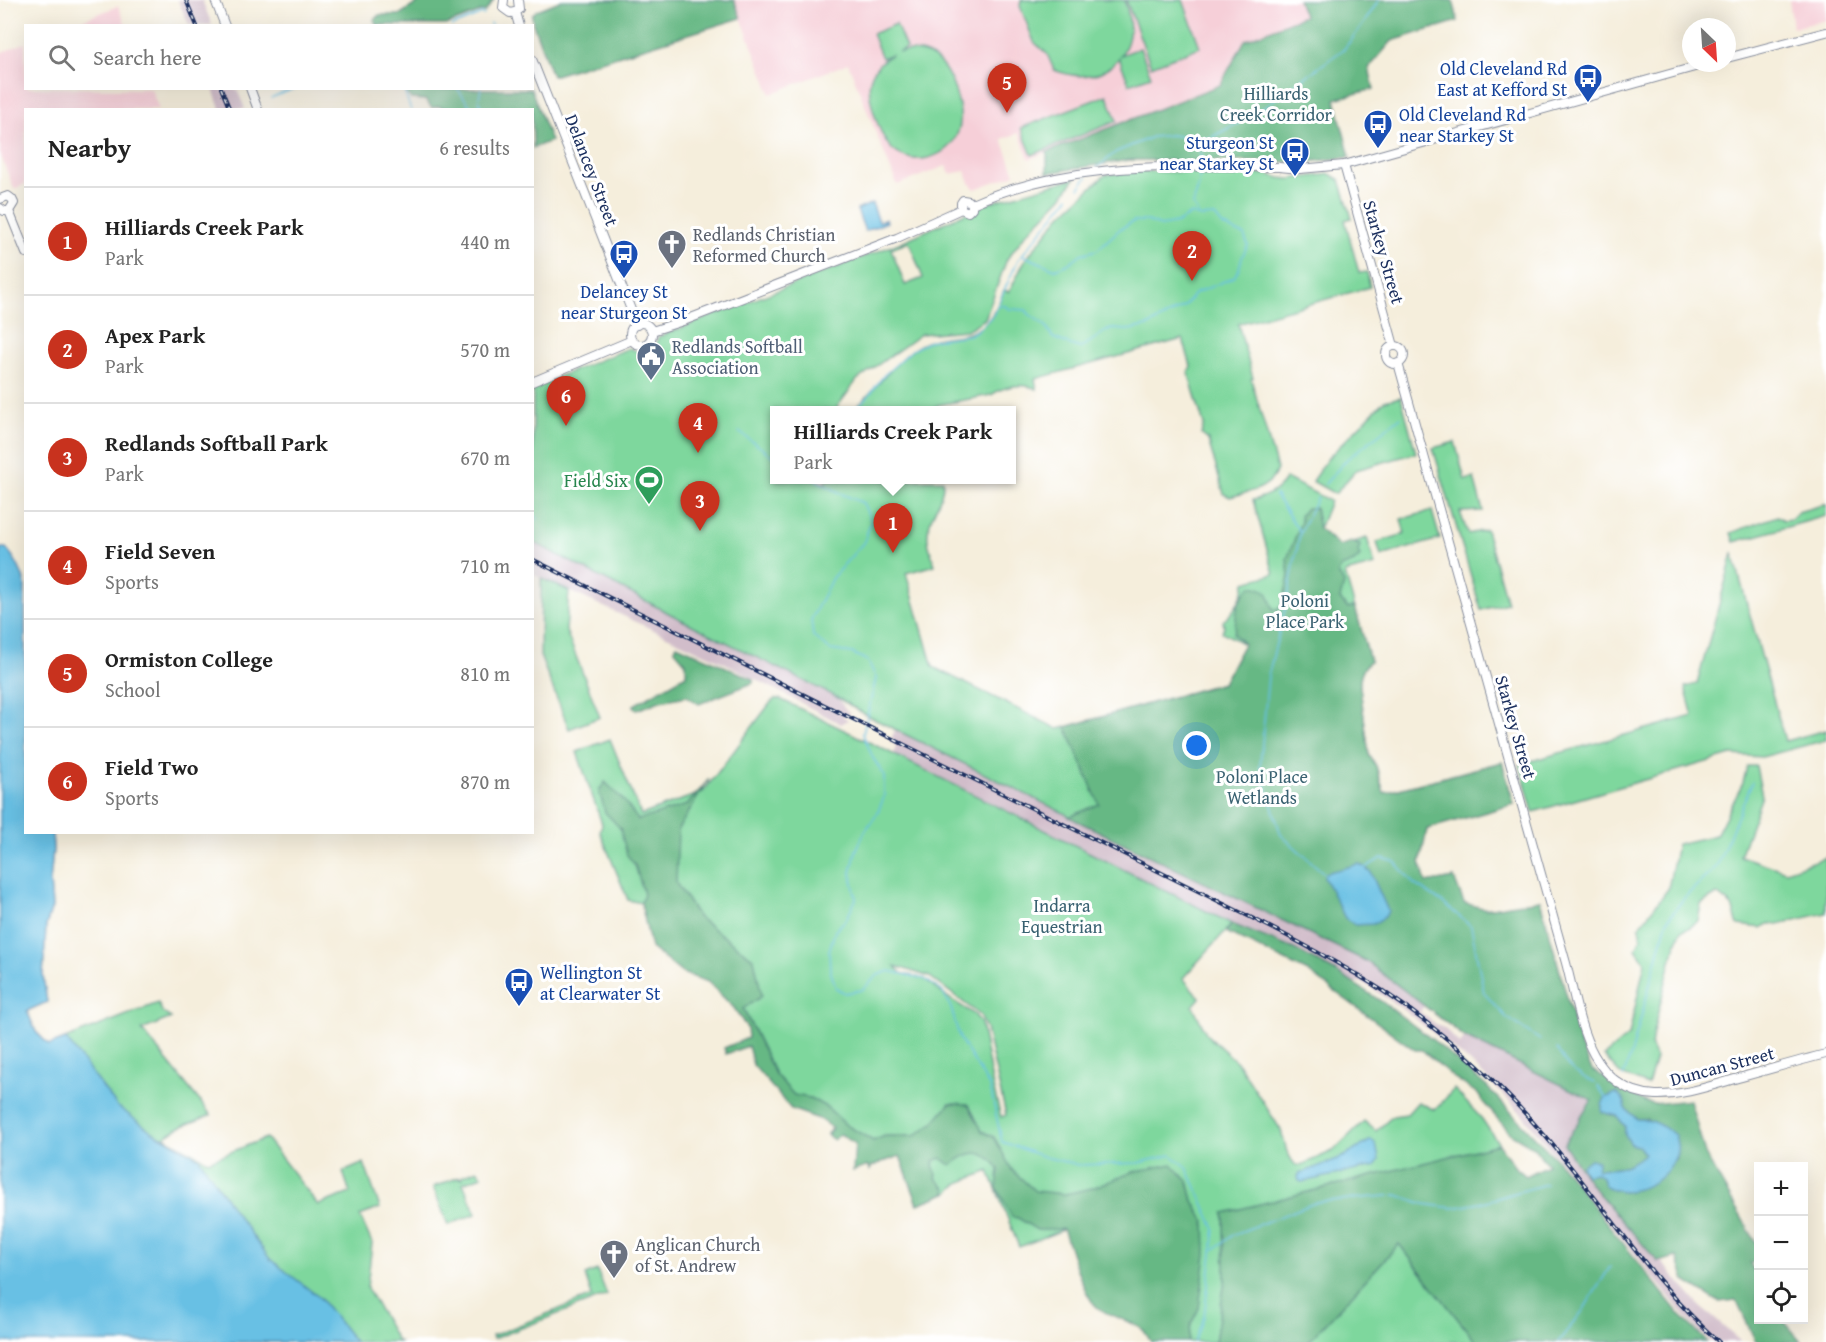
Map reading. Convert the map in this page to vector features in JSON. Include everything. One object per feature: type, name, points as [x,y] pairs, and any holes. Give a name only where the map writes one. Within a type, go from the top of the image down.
[{"type":"main road","points":[[215,0],[224,24]]},
{"type":"main road","points":[[1736,55],[1826,30]]},
{"type":"main road","points":[[652,331],[687,320],[897,238],[961,209],[963,200],[972,204],[1016,187],[1077,173],[1115,168],[1279,167],[1300,169],[1344,165],[1682,71]]},
{"type":"main road","points":[[251,90],[257,108]]},
{"type":"main road","points":[[637,325],[647,325],[652,331],[652,338],[647,344],[640,345],[632,340],[631,332],[637,325]]},
{"type":"main road","points":[[534,380],[632,340]]},
{"type":"street","points":[[504,0],[505,11],[515,12]]},
{"type":"street","points":[[518,0],[519,6],[515,12],[518,24]]},
{"type":"street","name":"Delancey Street","points":[[534,64],[637,325]]},
{"type":"street","name":"Starkey Street","points":[[1344,165],[1394,346]]},
{"type":"street","points":[[1,195],[8,196],[13,201],[13,208],[9,211]]},
{"type":"street","points":[[0,208],[9,211]]},
{"type":"street","points":[[9,211],[24,248]]},
{"type":"street","points":[[1394,346],[1400,347],[1404,352],[1403,360],[1398,363],[1390,362],[1387,358],[1389,349],[1394,346]]},
{"type":"street","name":"Starkey Street","points":[[1398,363],[1564,954],[1579,1015],[1598,1062],[1610,1077],[1626,1087]]},
{"type":"street","name":"Duncan Street","points":[[1626,1087],[1649,1095],[1677,1095],[1826,1054]]},
{"type":"shaded area","points":[[178,0],[202,0],[212,24],[189,24]]},
{"type":"shaded area","points":[[734,0],[1298,0],[1304,16],[1245,40],[1220,85],[1029,159],[1019,133],[1002,139],[1015,174],[975,189],[965,171],[950,174],[946,166],[897,185],[848,63],[771,94]]},
{"type":"shaded area","points":[[1789,0],[1826,0],[1826,20],[1793,28]]},
{"type":"shaded area","points":[[118,6],[126,24],[73,24]]},
{"type":"shaded area","points":[[24,43],[24,90],[151,90],[159,108],[24,108],[24,184],[14,189],[0,154],[0,53]]},
{"type":"shaded area","points":[[213,90],[237,90],[245,108],[220,108]]},
{"type":"shaded area","points":[[534,543],[838,698],[845,709],[850,712],[850,715],[845,713],[843,716],[848,720],[841,724],[729,665],[534,574]]},
{"type":"shaded area","points":[[895,730],[1366,961],[1426,1007],[1423,1007],[1420,1012],[1444,1028],[1460,1044],[1465,1037],[1592,1100],[1615,1209],[1699,1305],[1741,1342],[1711,1342],[1700,1333],[1522,1114],[1472,1064],[1404,1010],[1363,983],[1348,981],[1325,965],[1287,945],[1232,924],[894,754],[896,745],[890,741]]},
{"type":"green space","points":[[422,0],[494,0],[485,12],[449,24],[377,24],[374,20],[379,15],[399,15]]},
{"type":"green space","points":[[562,0],[734,0],[741,18],[552,76],[533,24],[532,15],[537,10]]},
{"type":"green space","points":[[1021,0],[1124,0],[1130,28],[1128,42],[1121,55],[1140,48],[1151,76],[1129,84],[1119,58],[1105,70],[1089,75],[1071,75],[1054,70],[1047,54],[1034,42],[1020,6]]},
{"type":"green space","points":[[1126,0],[1183,0],[1200,47],[1151,66]]},
{"type":"green space","name":"Hilliards Creek Corridor","points":[[1298,0],[1453,0],[1458,21],[1392,41],[1369,68],[1374,89],[1335,99],[1350,157],[1308,162],[1129,160],[1047,173],[1047,152],[1220,85],[1245,40],[1304,16]]},
{"type":"green space","points":[[896,24],[906,48],[898,52],[916,51],[933,57],[946,71],[958,103],[960,124],[958,132],[947,148],[930,158],[911,158],[893,150],[882,133],[871,102],[869,93],[871,76],[882,61],[892,54],[882,58],[872,34]]},
{"type":"green space","points":[[405,90],[531,90],[551,141],[534,148],[534,108],[443,108],[439,106],[432,108],[425,100],[411,99]]},
{"type":"green space","points":[[1107,95],[1117,121],[1032,155],[1021,128]]},
{"type":"green space","points":[[1135,171],[1267,174],[1290,179],[1330,174],[1340,180],[1352,218],[1345,220],[1359,273],[1367,272],[1370,287],[1238,324],[1277,469],[1270,482],[1258,489],[1230,497],[1224,494],[1208,440],[1201,434],[1204,425],[1188,372],[1191,366],[1183,339],[1035,379],[1037,389],[1014,386],[991,395],[937,406],[857,406],[911,351],[938,338],[963,335],[974,331],[984,324],[994,311],[1004,290],[1009,292],[1025,260],[1059,217],[1105,175]]},
{"type":"green space","points":[[1075,178],[1062,197],[1026,234],[1007,259],[985,319],[967,330],[921,334],[857,380],[838,406],[770,406],[770,484],[943,484],[928,531],[929,546],[935,565],[906,573],[933,667],[1058,729],[1223,683],[1244,644],[1222,632],[1223,621],[1238,603],[1245,582],[1274,574],[1253,500],[1272,492],[1286,478],[1330,501],[1319,529],[1340,546],[1367,538],[1375,565],[1345,573],[1370,661],[1362,672],[1360,687],[1369,755],[1376,766],[1384,793],[1502,762],[1514,804],[1427,829],[1420,862],[1426,883],[1454,878],[1461,899],[1472,907],[1501,907],[1540,900],[1581,1047],[1592,1070],[1576,1092],[1465,1037],[1366,961],[866,715],[838,698],[534,543],[534,387],[629,348],[642,353],[654,346],[658,337],[899,243],[988,203]],"holes":[[[909,242],[923,278],[905,285],[891,249]]]},
{"type":"green space","points":[[1401,397],[1416,453],[1356,470],[1335,494],[1312,481],[1328,458],[1384,401]]},
{"type":"green space","points":[[1455,442],[1465,480],[1474,478],[1483,511],[1460,512],[1468,534],[1486,530],[1507,603],[1481,610],[1433,448]]},
{"type":"green space","points":[[1826,504],[1826,516],[1734,542],[1731,533],[1777,516],[1784,520],[1791,519],[1798,512]]},
{"type":"green space","name":"Poloni Place Wetlands","points":[[1306,508],[1315,508],[1319,529],[1339,546],[1351,542],[1360,545],[1358,552],[1360,556],[1354,562],[1341,567],[1338,573],[1344,583],[1340,599],[1347,608],[1355,607],[1370,661],[1362,672],[1360,687],[1369,755],[1376,766],[1384,793],[1502,762],[1514,804],[1427,829],[1420,862],[1426,883],[1454,878],[1464,903],[1486,909],[1540,900],[1581,1047],[1592,1070],[1645,1102],[1653,1104],[1690,1100],[1705,1154],[1754,1239],[1754,1262],[1750,1263],[1754,1271],[1754,1324],[1786,1324],[1802,1342],[1756,1342],[1736,1300],[1719,1302],[1685,1281],[1677,1257],[1658,1262],[1591,1185],[1564,1144],[1592,1100],[1465,1037],[1366,961],[1069,817],[1099,804],[1066,727],[1223,683],[1244,644],[1234,634],[1237,608],[1241,598],[1251,586],[1262,589],[1269,596],[1273,609],[1279,609],[1289,576],[1287,559],[1301,522],[1300,516]],"holes":[[[1624,1101],[1626,1109],[1637,1119],[1647,1119],[1676,1158],[1657,1180],[1602,1177],[1596,1172],[1626,1166],[1644,1154],[1639,1145],[1625,1135],[1625,1126],[1617,1116],[1608,1114]]]},
{"type":"green space","name":"Poloni Place Park","points":[[1432,511],[1440,539],[1381,556],[1377,542],[1405,534],[1401,519]]},
{"type":"green space","points":[[1733,554],[1785,741],[1826,730],[1826,740],[1762,757],[1731,755],[1533,812],[1520,764],[1693,716],[1685,687],[1697,684]]},
{"type":"green space","points":[[541,578],[569,591],[566,631],[600,717],[569,729],[540,656]]},
{"type":"green space","points":[[677,645],[753,679],[753,683],[699,704],[687,696],[660,701],[637,710],[634,705],[686,675],[686,663],[674,649]]},
{"type":"green space","name":"Indarra Equestrian","points":[[780,699],[1232,924],[1183,978],[1200,998],[1193,1006],[1207,1035],[1237,1062],[1281,1130],[1287,1152],[1294,1164],[1299,1166],[1333,1151],[1364,1121],[1376,1131],[1393,1116],[1407,1114],[1418,1102],[1435,1110],[1454,1089],[1482,1119],[1499,1144],[1224,1213],[1225,1281],[1215,1342],[1188,1342],[1191,1324],[1199,1308],[1205,1222],[1193,1201],[1188,1181],[1019,1247],[989,1171],[959,1183],[949,1192],[918,1204],[900,1155],[979,1125],[968,1104],[950,1103],[932,1124],[914,1136],[885,1136],[873,1141],[846,1125],[828,1108],[810,1098],[794,1096],[775,1074],[743,1008],[754,959],[699,918],[680,889],[641,903],[628,900],[600,832],[602,824],[577,752],[610,739],[641,815],[703,792],[771,702]],"holes":[[[895,966],[930,977],[980,1015],[986,1029],[1006,1115],[1001,1117],[981,1023],[974,1014],[944,995],[925,979],[901,973]]]},
{"type":"green space","points":[[1747,766],[1756,766],[1762,796],[1740,856],[1786,871],[1826,857],[1826,913],[1778,924],[1768,924],[1761,928],[1738,925],[1732,906],[1717,894],[1701,904],[1698,921],[1681,931],[1674,950],[1653,1032],[1651,1047],[1656,1058],[1648,1085],[1621,1075],[1604,1056],[1629,1035],[1645,962],[1636,949],[1641,938],[1639,927],[1668,889],[1677,844],[1716,835],[1743,783]]},
{"type":"green space","points":[[709,779],[678,829],[676,883],[699,918],[754,959],[762,996],[743,1009],[775,1074],[794,1095],[810,1098],[828,1108],[846,1125],[873,1141],[885,1136],[914,1136],[932,1124],[950,1103],[968,1104],[982,1131],[994,1137],[1012,1170],[1035,1191],[1065,1194],[1092,1188],[1133,1172],[1172,1164],[1188,1181],[1193,1201],[1205,1222],[1206,1254],[1199,1308],[1191,1324],[1188,1342],[1151,1342],[1138,1326],[1097,1307],[1086,1292],[1063,1229],[1037,1230],[1018,1218],[1012,1217],[997,1188],[999,1169],[988,1157],[982,1154],[971,1154],[951,1165],[941,1158],[934,1161],[936,1178],[946,1189],[946,1193],[918,1204],[900,1156],[872,1166],[870,1170],[869,1166],[853,1171],[855,1144],[840,1134],[834,1140],[827,1135],[832,1128],[819,1119],[791,1109],[753,1065],[748,1046],[726,1054],[724,1048],[748,1038],[747,1028],[734,1008],[708,982],[682,973],[651,948],[641,903],[644,894],[635,865],[627,855],[620,828],[605,812],[599,791],[605,782],[625,802],[638,820],[687,805]]},
{"type":"green space","points":[[52,834],[50,882],[52,907],[46,926],[43,976],[47,1002],[27,1011],[36,1032],[49,1045],[158,1003],[163,1013],[171,1018],[142,1030],[211,1115],[178,1128],[164,1137],[208,1161],[266,1138],[318,1205],[350,1193],[343,1172],[364,1163],[380,1208],[360,1216],[372,1243],[367,1288],[397,1341],[401,1342],[205,1342],[111,1234],[0,951]]},
{"type":"green space","points":[[1232,924],[1294,949],[1336,972],[1381,1001],[1433,1040],[1487,1087],[1557,1160],[1680,1315],[1707,1342],[1476,1342],[1399,1244],[1308,1342],[1215,1342],[1225,1281],[1224,1213],[1499,1144],[1514,1166],[1526,1176],[1548,1165],[1533,1147],[1511,1134],[1478,1094],[1453,1077],[1422,1050],[1415,1050],[1308,972],[1226,932]]},
{"type":"green space","points":[[477,1170],[482,1176],[463,1183],[476,1214],[448,1225],[433,1187],[459,1177],[461,1179],[462,1176]]},
{"type":"green space","points":[[1399,1244],[1476,1342],[1308,1342]]},
{"type":"green space","points":[[597,1270],[607,1295],[493,1339],[492,1336],[592,1296],[585,1275]]},
{"type":"water","points":[[872,203],[879,222],[886,219],[887,222],[865,231],[857,210]]},
{"type":"water","points":[[0,548],[6,548],[13,556],[24,580],[24,834],[52,834],[53,849],[50,882],[52,907],[46,926],[43,976],[47,1002],[27,1011],[36,1032],[49,1045],[66,1039],[117,1106],[153,1132],[199,1158],[270,1259],[320,1298],[355,1342],[0,1342]]},
{"type":"water","points":[[1359,864],[1370,871],[1388,911],[1385,917],[1373,924],[1355,925],[1345,918],[1324,877],[1325,873]]},
{"type":"water","points":[[1617,1093],[1624,1101],[1626,1109],[1637,1119],[1653,1122],[1675,1135],[1677,1153],[1670,1167],[1654,1182],[1634,1190],[1624,1191],[1604,1185],[1602,1177],[1596,1173],[1586,1175],[1581,1166],[1590,1159],[1598,1161],[1597,1170],[1614,1169],[1631,1163],[1644,1154],[1639,1146],[1631,1144],[1625,1135],[1625,1126],[1617,1116],[1602,1112],[1605,1099]]},
{"type":"water","points":[[1371,1140],[1376,1144],[1379,1160],[1375,1166],[1299,1181],[1299,1174],[1345,1156]]},
{"type":"waterway","points":[[1097,168],[1116,152],[1152,137],[1171,135],[1199,139],[1210,138],[1253,115],[1344,49],[1379,0]]},
{"type":"waterway","points":[[457,24],[484,15]]},
{"type":"waterway","points":[[271,98],[291,90]]},
{"type":"waterway","points":[[404,90],[410,108]]},
{"type":"waterway","points":[[458,90],[472,108]]},
{"type":"waterway","points":[[481,90],[481,108]]},
{"type":"waterway","points":[[1199,140],[1201,160]]},
{"type":"waterway","points":[[1199,180],[1200,174]]},
{"type":"waterway","points":[[1079,188],[1087,177]]},
{"type":"waterway","points":[[1199,184],[1193,205],[1199,216]]},
{"type":"waterway","points":[[858,406],[867,398],[884,375],[912,350],[932,340],[969,335],[979,329],[993,315],[1018,260],[1069,197]]},
{"type":"waterway","points":[[997,305],[1026,310],[1046,326],[1053,338],[1081,348],[1112,329],[1128,330],[1148,326],[1185,306],[1194,294],[1234,277],[1248,245],[1244,235],[1223,226],[1215,216],[1201,217],[1191,214],[1177,223],[1161,226],[1147,221],[1134,221],[1120,229],[1097,250],[1081,254],[1068,264],[1055,269],[1022,255]]},
{"type":"waterway","points":[[1325,484],[1347,459],[1401,417]]},
{"type":"waterway","points":[[739,432],[770,454]]},
{"type":"waterway","points":[[823,484],[863,503],[871,521],[864,542],[832,578],[811,620],[813,636],[830,650],[852,653],[868,661],[876,678],[863,734],[873,758],[884,775],[884,797],[856,851],[851,873],[856,899],[847,918],[835,931],[829,951],[830,970],[836,988],[845,993],[862,990],[878,975],[889,971],[925,979],[942,991],[951,1008],[960,1039],[990,1087],[1002,1142],[1045,1157],[1078,1165],[1138,1163],[1171,1155],[1186,1166],[1215,1229],[1204,1317],[1194,1342]]},
{"type":"waterway","points":[[1275,495],[1300,532]]},
{"type":"waterway","points":[[1317,498],[1300,533],[1287,601],[1268,676],[1260,767],[1281,835],[1325,874]]},
{"type":"waterway","points":[[534,516],[538,519]]},
{"type":"waterway","points":[[1623,1077],[1667,921],[1684,898],[1717,866],[1752,782]]},
{"type":"waterway","points":[[1363,869],[1382,858],[1395,862],[1414,884],[1443,903],[1471,926],[1484,993],[1506,1017],[1540,1040]]},
{"type":"waterway","points":[[1557,1049],[1572,1070],[1595,1083]]},
{"type":"waterway","points":[[1598,1086],[1606,1098]]},
{"type":"waterway","points":[[1213,1250],[1235,1234],[1317,1202],[1397,1195],[1424,1204],[1453,1208],[1480,1203],[1546,1184]]},
{"type":"waterway","points":[[1558,1342],[1582,1312],[1610,1267]]},
{"type":"railway","points":[[186,0],[196,24]]},
{"type":"railway","points":[[222,90],[229,108]]},
{"type":"railway","points":[[534,560],[1264,924],[1339,964],[1383,991],[1428,1023],[1490,1077],[1546,1137],[1650,1269],[1719,1342]]},
{"type":"place","name":"Old Cleveland Rd East at Kefford St","points":[[1588,104]]},
{"type":"place","name":"Ormiston College","points":[[1007,113]]},
{"type":"place","name":"Old Cleveland Rd near Starkey St","points":[[1378,150]]},
{"type":"place","name":"Sturgeon St near Starkey St","points":[[1295,178]]},
{"type":"place","name":"Redlands Christian Reformed Church","points":[[672,270]]},
{"type":"place","name":"Delancey St near Sturgeon St","points":[[624,280]]},
{"type":"place","name":"Apex Park","points":[[1192,281]]},
{"type":"place","name":"Redlands Softball Association","points":[[651,382]]},
{"type":"place","name":"Field Two","points":[[566,426]]},
{"type":"place","name":"Field Seven","points":[[698,453]]},
{"type":"place","name":"Field Six","points":[[649,506]]},
{"type":"place","name":"Redlands Softball Park","points":[[700,531]]},
{"type":"place","name":"Hilliards Creek Park","points":[[893,553]]},
{"type":"place","name":"Wellington St at Clearwater St","points":[[519,1008]]},
{"type":"place","name":"Anglican Church of St. Andrew","points":[[614,1280]]}]
